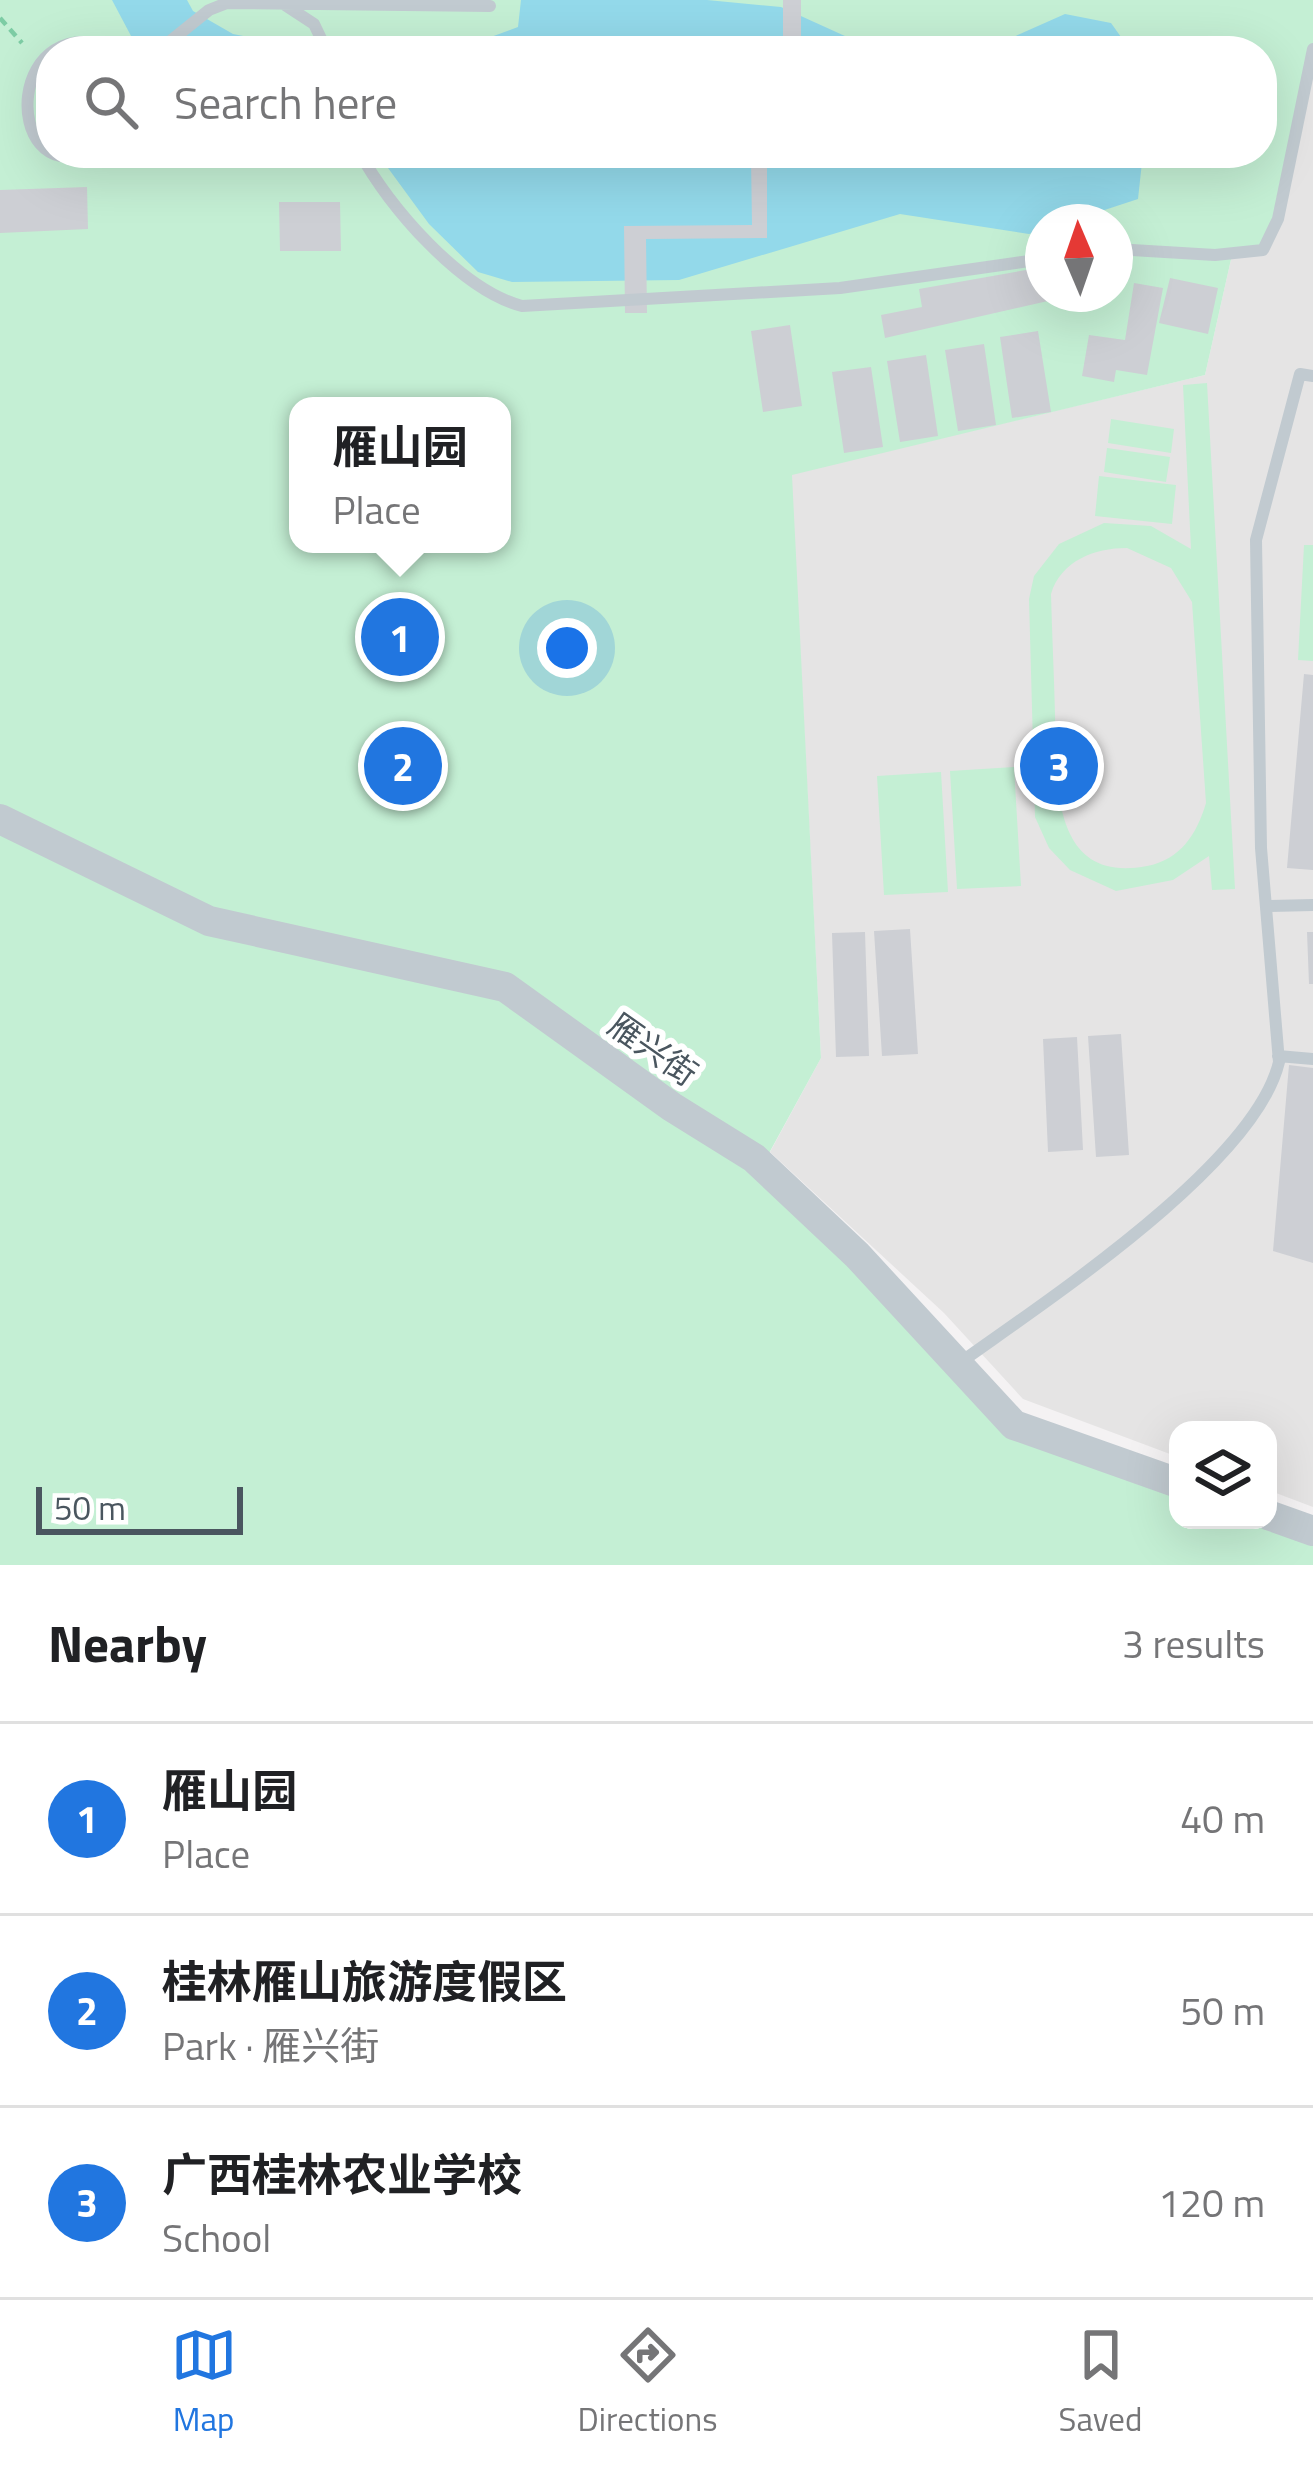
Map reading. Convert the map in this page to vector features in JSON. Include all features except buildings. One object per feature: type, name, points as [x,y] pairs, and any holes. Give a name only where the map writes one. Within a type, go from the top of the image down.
[{"type":"street","name":"雁兴街","points":[[0,819],[208,921],[506,987],[672,1107],[754,1158],[857,1255],[1014,1425],[1169,1480]]},
{"type":"street","points":[[1277,1518],[1313,1531]]},
{"type":"lane","points":[[176,36],[227,3],[490,6]]},
{"type":"lane","points":[[282,3],[314,24],[320,36]]},
{"type":"lane","points":[[85,27],[99,36]]},
{"type":"lane","points":[[1133,250],[1215,255],[1263,250],[1278,219],[1313,49]]},
{"type":"lane","points":[[11,124],[36,147]]},
{"type":"lane","points":[[371,168],[418,232],[475,282],[522,306],[840,288],[1025,262]]},
{"type":"lane","points":[[955,1366],[1137,1235],[1249,1121],[1273,1088],[1278,1056],[1267,906],[1256,540],[1300,374],[1313,376]]},
{"type":"lane","points":[[1267,906],[1313,905]]},
{"type":"lane","points":[[1278,1056],[1313,1059]]},
{"type":"path","points":[[0,18],[22,43]]},
{"type":"shaded area","points":[[1313,49],[1313,1507],[1277,1493],[1277,1421],[1169,1421],[1169,1454],[1023,1399],[944,1313],[770,1152],[821,1058],[791,474],[1205,375],[1232,255],[1266,168],[1277,168],[1277,141]]},
{"type":"green space","points":[[0,0],[1313,0],[1313,49],[1270,242],[1232,255],[1205,375],[792,475],[821,1058],[762,1166],[1014,1425],[1169,1480],[1169,1529],[1277,1529],[1277,1522],[1313,1531],[1313,1565],[0,1565]]},
{"type":"green space","points":[[1207,383],[1235,889],[1212,890],[1209,856],[1173,880],[1116,891],[1070,870],[1049,848],[1035,817],[1029,599],[1034,576],[1059,544],[1104,523],[1151,526],[1191,549],[1183,385]],"holes":[[[1127,548],[1171,568],[1192,602],[1206,803],[1198,825],[1178,852],[1159,863],[1115,868],[1092,859],[1075,843],[1065,821],[1056,767],[1051,594],[1071,565],[1103,551]]]},
{"type":"green space","points":[[1111,419],[1174,429],[1171,453],[1108,443]]},
{"type":"green space","points":[[1107,448],[1170,457],[1166,482],[1104,472]]},
{"type":"green space","points":[[1099,476],[1176,485],[1172,524],[1095,516]]},
{"type":"green space","points":[[1304,545],[1313,545],[1313,661],[1298,660]]},
{"type":"green space","points":[[1014,767],[1021,886],[957,889],[950,771]]},
{"type":"green space","points":[[941,772],[948,892],[884,895],[877,776]]},
{"type":"water","points":[[112,0],[187,0],[193,11],[243,36],[131,36]]},
{"type":"water","points":[[521,0],[707,0],[781,7],[845,36],[494,36],[518,27]]},
{"type":"water","points":[[1065,14],[1111,23],[1120,36],[1016,36]]},
{"type":"water","points":[[388,168],[1141,168],[1138,199],[1123,204],[1025,204],[1025,233],[900,214],[679,280],[512,282],[478,272],[429,224]]},
{"type":"place","name":"雁山园","points":[[400,637]]},
{"type":"place","name":"桂林雁山旅游度假区","points":[[403,766]]},
{"type":"place","name":"广西桂林农业学校","points":[[1059,766]]}]
